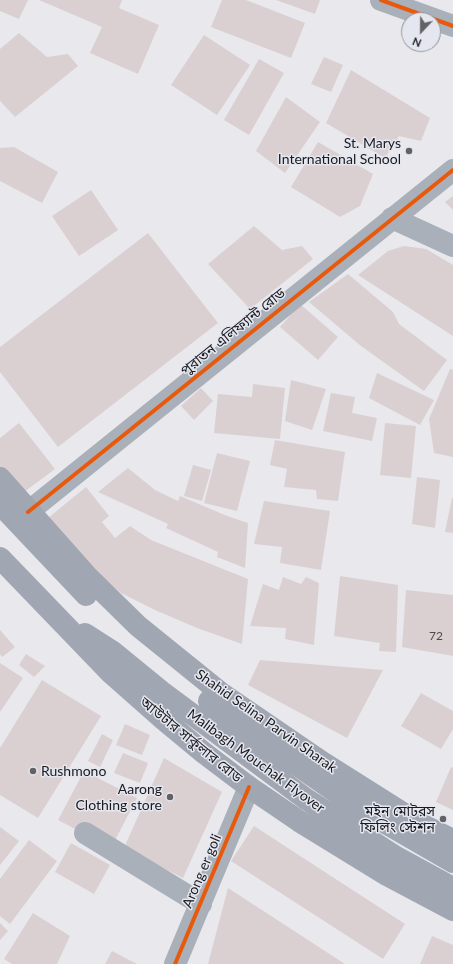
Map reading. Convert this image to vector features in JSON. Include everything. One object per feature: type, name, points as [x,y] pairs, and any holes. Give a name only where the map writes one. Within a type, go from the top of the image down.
[{"type":"main road","name":"Shahid Selina Parvin Sharak","points":[[0,478],[28,512],[87,576],[138,626],[222,693],[322,762],[417,822],[453,840]]},
{"type":"main road","points":[[0,504],[71,581],[101,610],[164,665],[241,726],[356,806],[453,862]]},
{"type":"main road","name":"আউটার সার্কুলার রোড","points":[[0,558],[111,673],[157,714],[249,787],[299,821],[387,875],[453,910]]},
{"type":"main road","name":"Malibagh Mouchak Flyover","points":[[66,625],[88,636],[113,652],[162,692],[306,798],[396,857],[453,888]]},
{"type":"street","points":[[381,0],[453,26]]},
{"type":"street","name":"পুরাতন এলিফ্যান্ট রোড","points":[[28,512],[453,170]]},
{"type":"street","points":[[392,218],[453,246]]},
{"type":"street","name":"Arong er goli","points":[[176,964],[249,787]]},
{"type":"street","points":[[86,833],[201,904]]},
{"type":"building","points":[[0,0],[28,0],[19,19],[0,11]]},
{"type":"building","points":[[39,0],[122,0],[119,8],[159,25],[138,74],[90,53],[102,27]]},
{"type":"building","points":[[222,0],[246,0],[305,23],[291,58],[211,27]]},
{"type":"building","points":[[276,0],[320,0],[315,14]]},
{"type":"building","points":[[19,33],[47,57],[68,54],[78,66],[15,117],[0,101],[0,49]]},
{"type":"building","points":[[204,35],[250,65],[217,115],[171,85]]},
{"type":"building","points":[[324,57],[343,65],[331,92],[311,84]]},
{"type":"building","points":[[259,59],[284,73],[249,135],[224,120]]},
{"type":"building","points":[[351,70],[430,118],[421,141],[399,136],[385,158],[326,123]]},
{"type":"building","points":[[286,97],[320,122],[285,173],[256,151]]},
{"type":"building","points":[[318,142],[373,174],[360,206],[340,217],[291,187]]},
{"type":"building","points":[[14,147],[58,172],[42,203],[0,181],[0,148]]},
{"type":"building","points":[[91,190],[118,230],[79,256],[52,216]]},
{"type":"building","points":[[453,196],[453,210],[445,202]]},
{"type":"building","points":[[254,226],[282,250],[302,246],[313,259],[250,309],[208,264]]},
{"type":"building","points":[[148,233],[218,323],[58,447],[0,372],[0,347]]},
{"type":"building","points":[[404,246],[426,249],[453,265],[453,336],[358,275],[388,251]]},
{"type":"building","points":[[348,274],[393,312],[399,324],[447,360],[424,391],[361,346],[309,302]]},
{"type":"building","points":[[300,304],[338,337],[318,360],[280,327]]},
{"type":"building","points":[[450,369],[453,370],[453,457],[434,453],[429,419]]},
{"type":"building","points":[[377,373],[434,400],[420,425],[369,398]]},
{"type":"building","points":[[291,380],[326,389],[312,430],[285,421]]},
{"type":"building","points":[[253,384],[285,388],[280,439],[214,433],[218,394],[252,397]]},
{"type":"building","points":[[201,388],[213,401],[194,420],[181,406]]},
{"type":"building","points":[[331,393],[355,397],[352,413],[377,418],[372,441],[323,431]]},
{"type":"building","points":[[19,423],[55,469],[20,495],[0,469],[0,438]]},
{"type":"building","points":[[385,423],[416,426],[411,478],[380,475]]},
{"type":"building","points":[[275,440],[345,452],[338,501],[317,499],[316,490],[284,487],[287,469],[270,465]]},
{"type":"building","points":[[217,453],[250,461],[237,511],[204,503]]},
{"type":"building","points":[[193,465],[211,470],[202,501],[184,496]]},
{"type":"building","points":[[128,468],[155,490],[178,501],[180,496],[227,516],[248,523],[245,568],[217,557],[218,552],[166,528],[168,524],[98,492]]},
{"type":"building","points":[[417,477],[440,480],[435,528],[412,524]]},
{"type":"building","points":[[86,487],[109,516],[102,522],[115,538],[130,526],[151,540],[248,579],[242,644],[197,628],[155,610],[121,593],[85,562],[48,518]]},
{"type":"building","points":[[453,498],[453,533],[445,532]]},
{"type":"building","points":[[264,501],[330,511],[321,570],[280,563],[282,547],[254,544]]},
{"type":"building","points":[[340,576],[398,585],[396,652],[379,651],[380,643],[334,636]]},
{"type":"building","points":[[283,577],[301,584],[306,577],[319,583],[314,645],[285,639],[286,628],[250,626],[263,584],[279,590]]},
{"type":"building","points":[[406,590],[453,595],[453,656],[402,647]]},
{"type":"building","points":[[0,630],[15,647],[2,657],[0,654]]},
{"type":"building","points":[[26,654],[45,666],[34,677],[19,665]]},
{"type":"building","points":[[260,660],[383,670],[347,738],[248,685]]},
{"type":"building","points":[[0,663],[23,678],[0,712]]},
{"type":"building","name":"Rushmono","points":[[42,680],[101,716],[38,818],[0,795],[0,748]]},
{"type":"building","points":[[421,693],[453,711],[453,729],[441,749],[401,726]]},
{"type":"building","points":[[125,724],[150,735],[142,755],[116,745]]},
{"type":"building","points":[[102,734],[113,740],[100,767],[88,761]]},
{"type":"building","points":[[123,753],[148,763],[140,783],[114,773]]},
{"type":"building","points":[[164,758],[222,792],[183,878],[124,848]]},
{"type":"building","points":[[451,767],[453,768],[453,810],[436,802]]},
{"type":"building","points":[[84,771],[137,798],[111,848],[58,820]]},
{"type":"building","points":[[254,826],[405,924],[383,959],[231,861]]},
{"type":"building","points":[[0,827],[19,841],[0,865]]},
{"type":"building","points":[[29,840],[57,861],[10,924],[0,916],[0,879]]},
{"type":"building","points":[[71,843],[110,865],[94,894],[55,872]]},
{"type":"building","points":[[228,888],[345,964],[208,964]]},
{"type":"building","points":[[33,913],[70,936],[57,964],[12,964],[4,959]]},
{"type":"building","points":[[0,923],[8,931],[0,940]]},
{"type":"building","points":[[432,936],[453,945],[453,964],[420,964]]},
{"type":"building","points":[[112,951],[137,964],[105,964]]},
{"type":"cycle path","points":[[381,0],[453,26]]},
{"type":"cycle path","points":[[28,512],[453,170]]},
{"type":"cycle path","points":[[175,964],[249,787]]},
{"type":"place","name":"St. Marys International School","points":[[409,151]]},
{"type":"place","name":"Rushmono","points":[[33,771]]},
{"type":"place","name":"Aarong Clothing store","points":[[170,797]]},
{"type":"place","name":"মইন মোটরস ফিলিং স্টেশন","points":[[443,819]]}]
